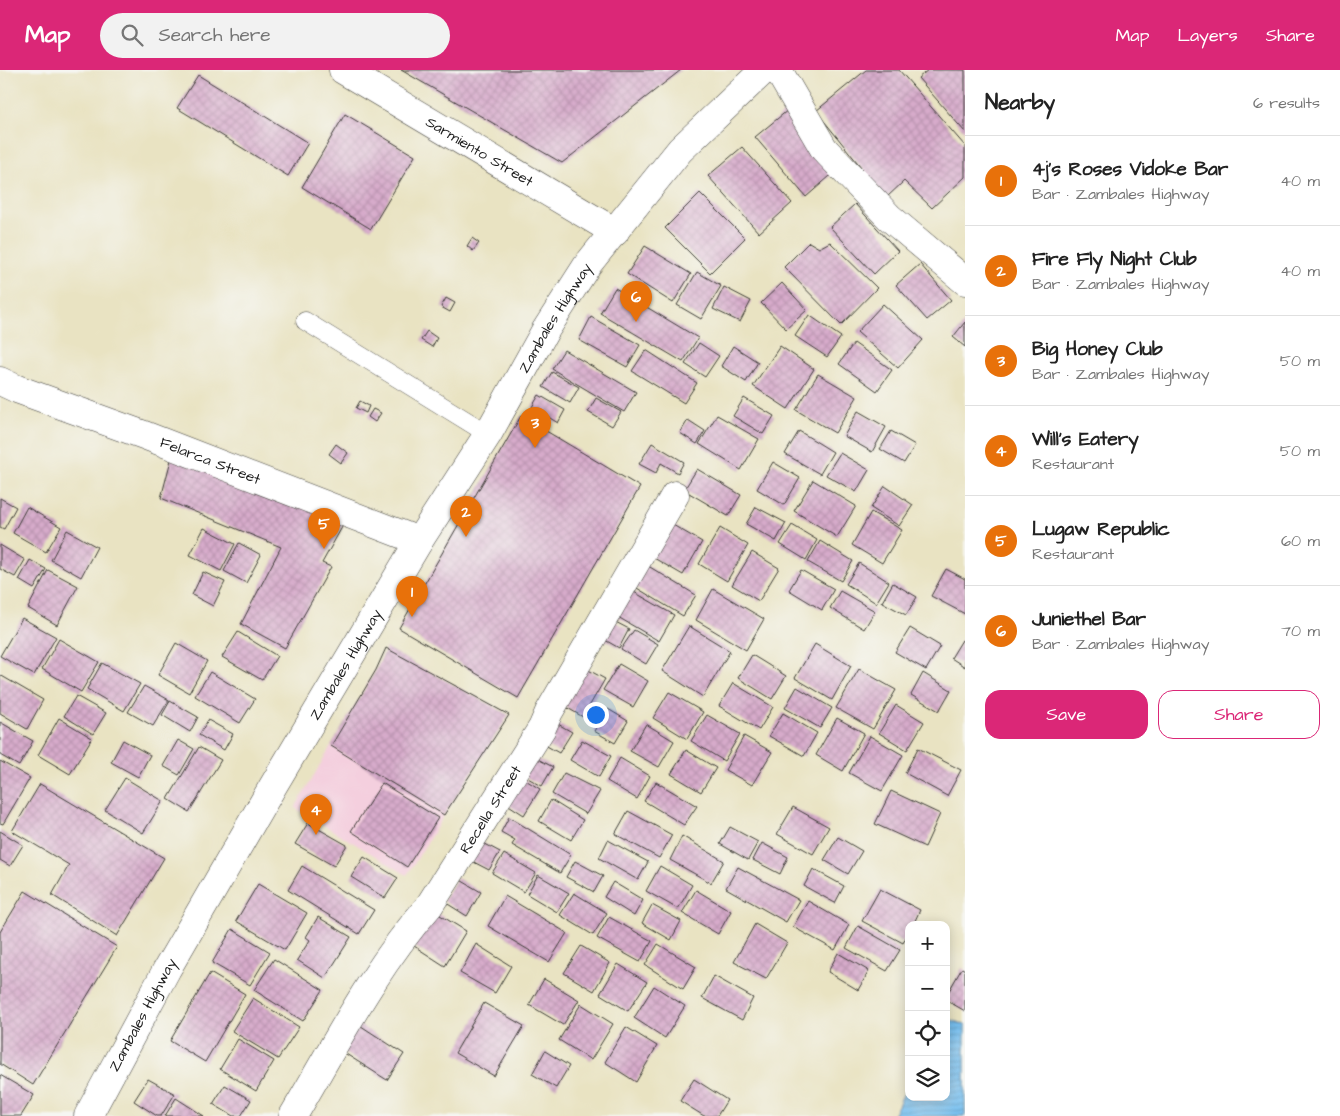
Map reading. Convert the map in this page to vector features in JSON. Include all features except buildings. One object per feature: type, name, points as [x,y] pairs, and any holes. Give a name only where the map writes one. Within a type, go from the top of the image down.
[{"type":"street","name":"Sarmiento Street","points":[[343,70],[615,232]]},
{"type":"street","name":"Zambales Highway","points":[[88,1116],[167,969],[273,786],[419,541],[488,434],[545,331],[588,264],[680,150],[764,70]]},
{"type":"street","points":[[778,70],[824,149],[890,217],[965,281]]},
{"type":"street","name":"Felarca Street","points":[[0,381],[419,541]]},
{"type":"street","name":"Recella Street","points":[[293,1116],[381,967],[408,928],[429,906],[542,728],[549,712],[675,495]]},
{"type":"lane","points":[[305,321],[488,434]]},
{"type":"shaded area","points":[[331,746],[444,815],[407,875],[295,808]]},
{"type":"water","points":[[950,1019],[965,1025],[965,1116],[893,1116],[905,1090],[905,1101],[950,1101]]},
{"type":"place","name":"Juniethel Bar","points":[[636,322]]},
{"type":"place","name":"Big Honey Club","points":[[535,448]]},
{"type":"place","name":"Fire Fly Night Club","points":[[466,537]]},
{"type":"place","name":"Lugaw Republic","points":[[324,549]]},
{"type":"place","name":"4j's Roses Vidoke Bar","points":[[412,617]]},
{"type":"place","name":"Will's Eatery","points":[[316,835]]}]
